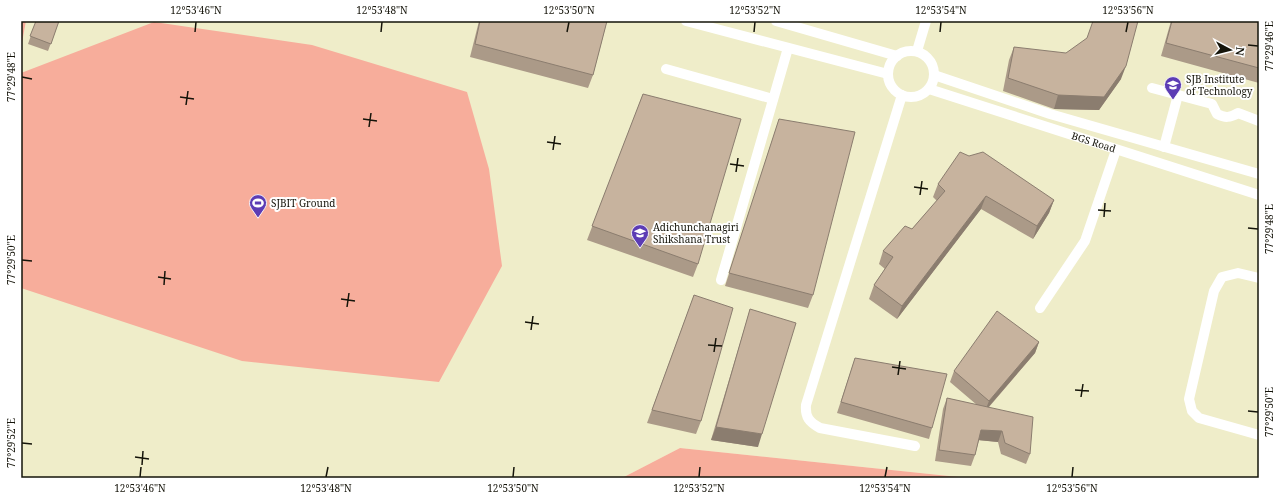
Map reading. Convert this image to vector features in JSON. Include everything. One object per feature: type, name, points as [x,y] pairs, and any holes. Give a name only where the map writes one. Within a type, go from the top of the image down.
[{"type":"lane","points":[[686,21],[888,74]]},
{"type":"lane","points":[[776,21],[897,56]]},
{"type":"lane","points":[[917,51],[926,21]]},
{"type":"lane","points":[[721,280],[788,48]]},
{"type":"lane","points":[[917,51],[924,54],[930,60],[934,68],[934,75],[929,89],[916,96],[902,95],[892,87],[888,74],[892,61],[897,56],[903,52],[917,51]]},
{"type":"lane","points":[[666,69],[773,99]]},
{"type":"lane","name":"BGS Road","points":[[934,75],[1050,114],[1259,174]]},
{"type":"lane","points":[[1152,88],[1212,104],[1217,114],[1222,117],[1231,117],[1238,113],[1259,121]]},
{"type":"lane","name":"BGS Road","points":[[929,89],[1259,195]]},
{"type":"lane","points":[[902,95],[806,404],[805,413],[810,423],[820,428],[915,446]]},
{"type":"lane","points":[[1164,147],[1178,95]]},
{"type":"lane","points":[[1040,308],[1085,241],[1116,150]]},
{"type":"lane","points":[[1176,169],[1181,152]]},
{"type":"lane","points":[[1259,278],[1238,273],[1222,277],[1214,291],[1189,399],[1192,411],[1199,418],[1259,435]]},
{"type":"shaded area","points":[[21,21],[26,21],[21,48]]},
{"type":"shaded area","name":"Adichunchanagiri Shikshana Trust","points":[[26,21],[1259,21],[1259,478],[968,478],[680,448],[622,478],[21,478],[21,48]]},
{"type":"shaded area","name":"SJBIT Ground","points":[[154,22],[312,45],[467,92],[489,169],[502,266],[439,382],[242,361],[21,288],[21,73]]},
{"type":"shaded area","points":[[680,448],[968,478],[622,478]]},
{"type":"building","points":[[36,21],[59,21],[51,44],[30,36]]},
{"type":"building","points":[[480,21],[607,21],[593,75],[475,44]]},
{"type":"building","points":[[1093,21],[1138,21],[1126,66],[1104,97],[1058,95],[1008,78],[1014,47],[1066,53],[1087,38]]},
{"type":"building","points":[[1172,21],[1259,21],[1259,68],[1166,43]]},
{"type":"building","points":[[643,94],[741,119],[698,264],[592,226]]},
{"type":"building","points":[[779,119],[855,132],[813,295],[729,273]]},
{"type":"building","points":[[960,152],[969,156],[983,152],[1054,200],[1037,226],[986,196],[902,306],[874,285],[893,257],[883,251],[905,226],[912,229],[945,191],[938,184]]},
{"type":"building","points":[[694,295],[733,308],[701,421],[652,410]]},
{"type":"building","points":[[750,309],[796,323],[762,434],[716,427]]},
{"type":"building","points":[[997,311],[1039,342],[989,401],[954,371]]},
{"type":"building","points":[[855,358],[947,374],[932,428],[841,402]]},
{"type":"building","points":[[947,398],[1033,417],[1030,454],[1005,443],[1002,431],[981,430],[975,455],[939,450]]},
{"type":"place","name":"SJB Institute of Technology","points":[[1173,100]]},
{"type":"place","name":"SJBIT Ground","points":[[258,218]]},
{"type":"place","name":"Adichunchanagiri Shikshana Trust","points":[[640,248]]}]
